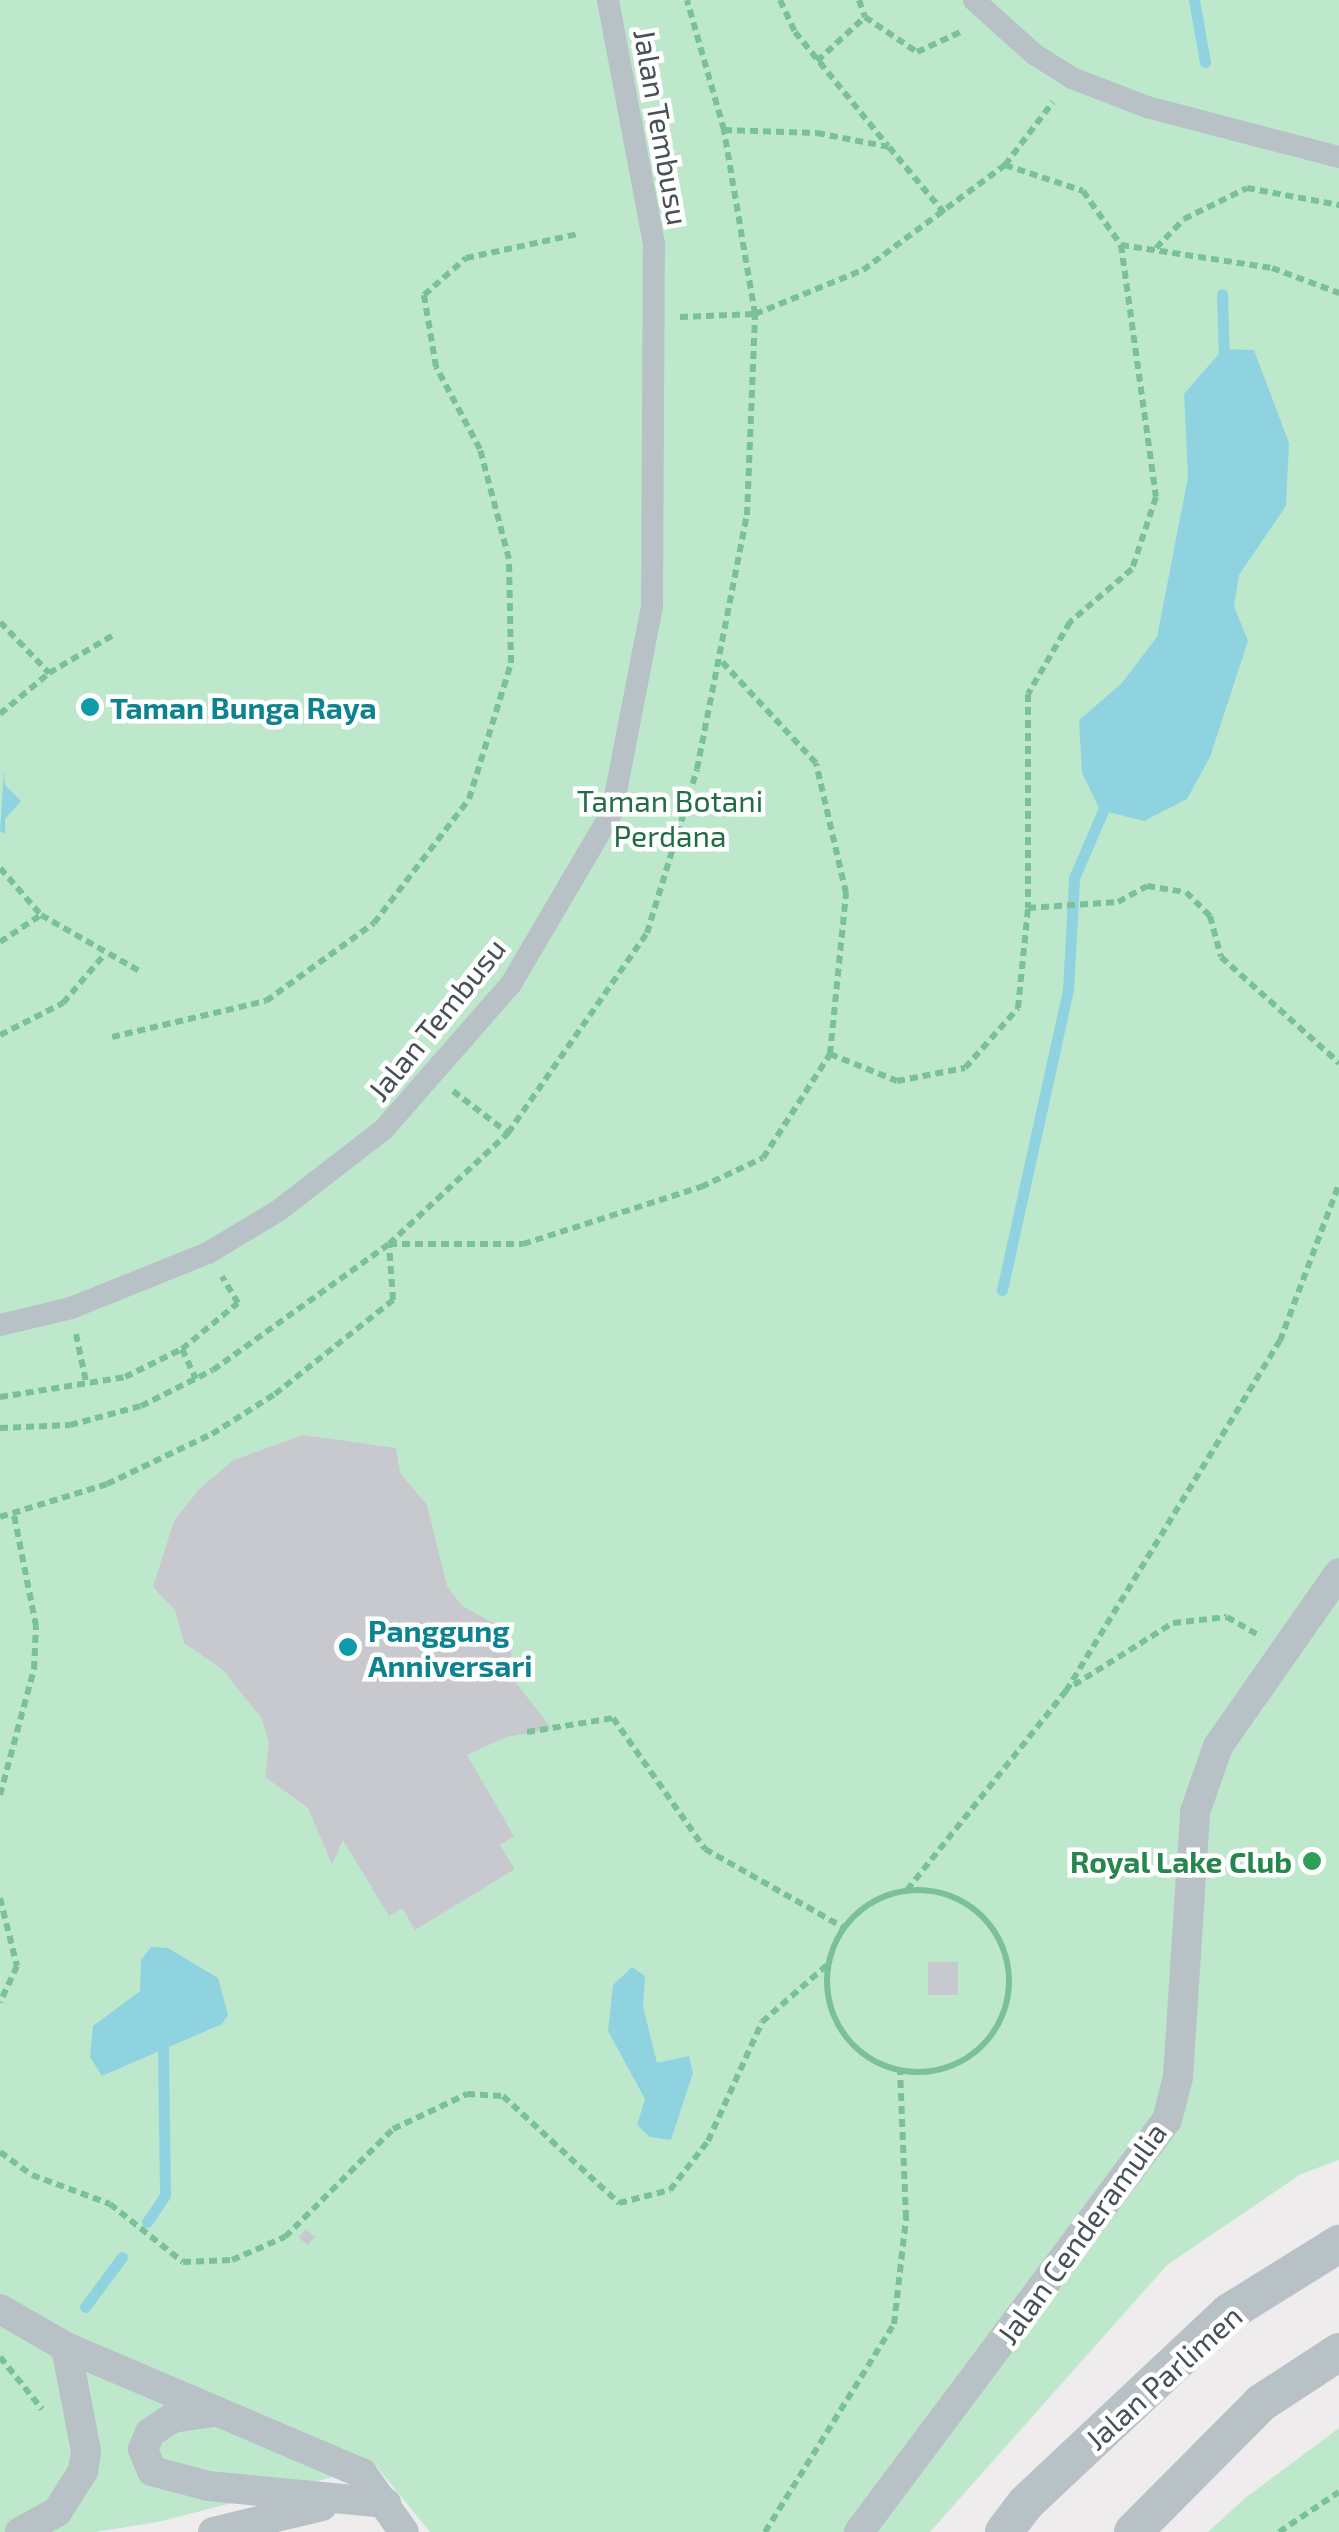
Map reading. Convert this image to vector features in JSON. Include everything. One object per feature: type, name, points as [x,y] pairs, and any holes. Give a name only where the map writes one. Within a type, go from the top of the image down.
[{"type":"street","name":"Jalan Tembusu","points":[[0,1325],[71,1308],[208,1252],[278,1211],[384,1129],[510,984],[612,812],[652,606],[654,244],[608,0]]},
{"type":"street","points":[[974,0],[991,18],[1072,78],[1146,107],[1339,156]]},
{"type":"street","name":"Jalan Cenderamulia","points":[[859,2532],[1166,2120],[1178,2077],[1196,1812],[1218,1746],[1339,1573]]},
{"type":"street","name":"Jalan Parlimen","points":[[1004,2532],[1026,2503],[1228,2313],[1339,2244]]},
{"type":"street","points":[[0,2309],[66,2347],[362,2473],[404,2532]]},
{"type":"street","points":[[20,2532],[57,2512],[82,2470],[86,2451],[66,2347]]},
{"type":"street","points":[[1133,2532],[1260,2403],[1339,2352]]},
{"type":"street","points":[[217,2412],[172,2418],[150,2433],[142,2449],[152,2471],[208,2486],[386,2503]]},
{"type":"street","points":[[213,2532],[349,2499]]},
{"type":"path","points":[[0,1428],[70,1425],[141,1406],[196,1379],[389,1244],[508,1133],[646,933],[722,661],[747,515],[755,314],[724,130],[687,0]]},
{"type":"path","points":[[780,0],[817,61],[945,214]]},
{"type":"path","points":[[859,0],[865,17],[917,52],[991,18]]},
{"type":"path","points":[[817,61],[865,17]]},
{"type":"path","points":[[690,317],[755,314],[863,270],[945,214],[1006,165],[1072,78]]},
{"type":"path","points":[[724,130],[817,133],[889,147]]},
{"type":"path","points":[[830,1054],[896,1081],[965,1068],[1018,1008],[1028,908],[1028,694],[1070,622],[1132,569],[1156,497],[1121,245],[1083,191],[1006,165]]},
{"type":"path","points":[[1156,249],[1184,219],[1248,188],[1339,205]]},
{"type":"path","points":[[112,1037],[266,1001],[374,923],[469,799],[511,664],[509,559],[480,449],[436,367],[424,295],[466,258],[578,234]]},
{"type":"path","points":[[1121,245],[1272,268],[1339,293]]},
{"type":"path","points":[[0,622],[48,673]]},
{"type":"path","points":[[0,714],[48,673],[115,634]]},
{"type":"path","points":[[389,1244],[522,1244],[700,1188],[763,1158],[830,1054],[846,893],[816,762],[722,661]]},
{"type":"path","points":[[0,868],[41,915],[104,955],[138,970]]},
{"type":"path","points":[[1028,908],[1118,902],[1147,886],[1186,892],[1210,916],[1221,957],[1339,1062]]},
{"type":"path","points":[[0,942],[41,915]]},
{"type":"path","points":[[0,1035],[63,1002],[104,955]]},
{"type":"path","points":[[433,1075],[508,1133]]},
{"type":"path","points":[[906,1890],[962,1900],[993,1930],[1009,1970],[998,2026],[980,2048],[957,2064],[900,2071],[851,2044],[826,1994],[827,1966],[843,1927],[861,1909],[906,1890],[1066,1691],[1280,1340],[1339,1184]]},
{"type":"path","points":[[0,1518],[108,1484],[212,1434],[275,1394],[392,1300],[389,1244]]},
{"type":"path","points":[[0,1398],[124,1377],[182,1349],[238,1303],[208,1252]]},
{"type":"path","points":[[71,1308],[86,1382]]},
{"type":"path","points":[[182,1349],[196,1379]]},
{"type":"path","points":[[0,1795],[34,1669],[36,1626],[14,1514]]},
{"type":"path","points":[[1066,1691],[1130,1645],[1189,1619],[1227,1618],[1274,1638],[1302,1630]]},
{"type":"path","points":[[527,1732],[613,1718],[705,1849],[843,1927]]},
{"type":"path","points":[[0,1898],[16,1966],[0,2002]]},
{"type":"path","points":[[0,2152],[32,2175],[110,2204],[183,2262],[232,2260],[285,2237],[393,2129],[467,2094],[503,2096],[620,2202],[670,2190],[708,2141],[762,2022],[827,1966]]},
{"type":"path","points":[[765,2532],[894,2324],[906,2218],[900,2071]]},
{"type":"path","points":[[0,2357],[56,2425]]},
{"type":"path","points":[[1279,2532],[1339,2492]]},
{"type":"green space","name":"Taman Botani Perdana","points":[[0,0],[1339,0],[1339,2160],[1301,2174],[1167,2265],[930,2532],[430,2532],[376,2466],[158,2522],[95,2532],[0,2532]]},
{"type":"green space","points":[[1339,2428],[1339,2532],[1208,2532],[1244,2499]]},
{"type":"water","points":[[1223,349],[1254,350],[1289,443],[1286,506],[1239,575],[1234,606],[1248,641],[1210,757],[1187,799],[1144,821],[1100,810],[1082,773],[1079,720],[1121,684],[1157,637],[1188,477],[1184,394]]},
{"type":"water","points":[[4,768],[5,785],[21,801],[5,819],[5,833],[0,832]]},
{"type":"water","points":[[151,1947],[168,1948],[218,1978],[228,2015],[222,2024],[102,2076],[90,2057],[93,2026],[140,1991],[141,1960]]},
{"type":"water","points":[[632,1967],[645,1976],[643,2006],[657,2063],[689,2056],[693,2073],[671,2140],[650,2137],[637,2125],[645,2099],[608,2031],[613,1985]]},
{"type":"building","name":"Panggung Anniversari","points":[[303,1435],[396,1448],[400,1473],[427,1505],[447,1586],[462,1606],[508,1631],[516,1683],[552,1729],[506,1737],[467,1755],[514,1836],[500,1845],[515,1869],[415,1930],[402,1908],[389,1916],[343,1840],[332,1864],[308,1808],[265,1777],[269,1744],[262,1719],[222,1669],[184,1643],[175,1610],[153,1587],[174,1521],[200,1488],[234,1460]]},
{"type":"building","points":[[928,1962],[958,1962],[958,1995],[928,1995]]},
{"type":"building","points":[[306,2229],[315,2237],[308,2245],[299,2237]]},
{"type":"waterway","points":[[1194,0],[1205,62]]},
{"type":"waterway","points":[[1222,294],[1224,363]]},
{"type":"waterway","points":[[1002,1290],[1068,990],[1074,878],[1108,799]]},
{"type":"waterway","points":[[147,2222],[165,2195],[163,2049]]},
{"type":"waterway","points":[[85,2307],[122,2257]]},
{"type":"place","name":"Taman Bunga Raya","points":[[90,707]]},
{"type":"place","name":"Panggung Anniversari","points":[[348,1647]]},
{"type":"place","name":"Royal Lake Club","points":[[1312,1861]]}]
